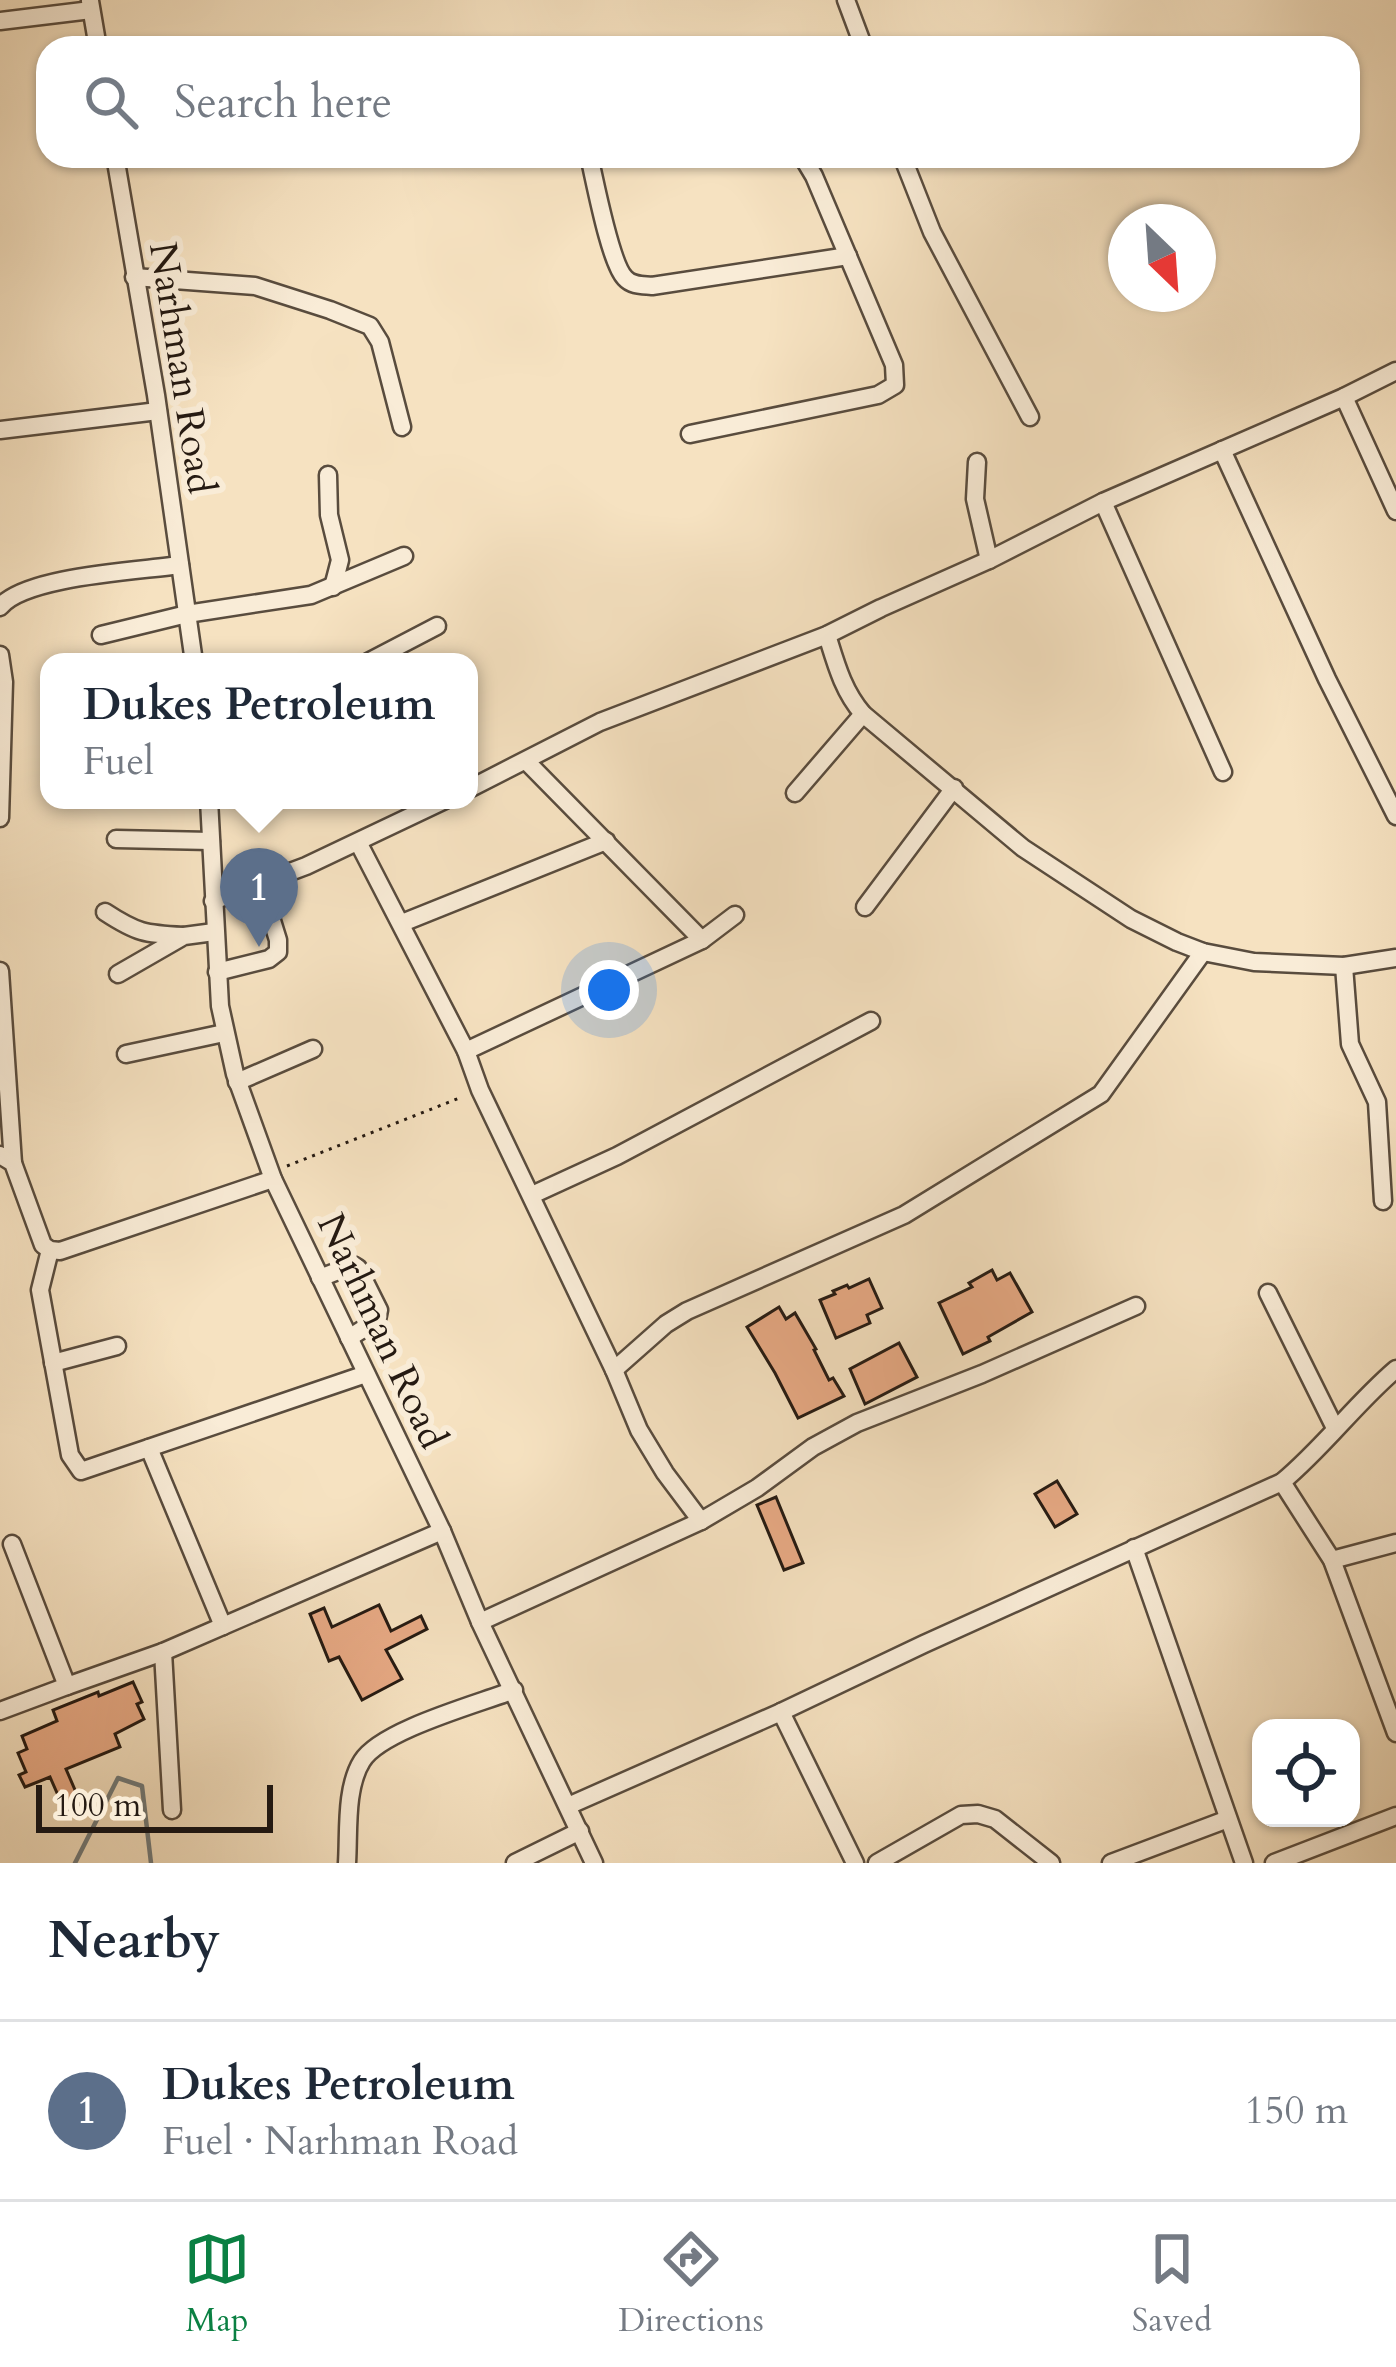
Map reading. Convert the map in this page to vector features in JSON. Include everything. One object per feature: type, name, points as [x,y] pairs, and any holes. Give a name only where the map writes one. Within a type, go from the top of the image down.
[{"type":"street","points":[[846,0],[860,36]]},
{"type":"street","points":[[0,21],[90,5],[96,36]]},
{"type":"street","name":"Narhman Road","points":[[117,168],[193,653]]},
{"type":"street","points":[[592,168],[614,254],[622,276],[633,284],[652,286],[848,256]]},
{"type":"street","points":[[690,434],[878,395],[895,385],[894,365],[809,168]]},
{"type":"street","points":[[907,168],[932,232],[1030,417]]},
{"type":"street","points":[[134,278],[255,286],[370,326],[380,342],[402,427]]},
{"type":"street","points":[[478,785],[600,722],[827,635],[1103,502],[1396,371]]},
{"type":"street","points":[[1344,397],[1396,511]]},
{"type":"street","points":[[0,430],[158,411]]},
{"type":"street","points":[[1222,449],[1327,679],[1396,816]]},
{"type":"street","points":[[977,462],[976,499],[989,560]]},
{"type":"street","points":[[328,475],[328,515],[340,560],[333,587]]},
{"type":"street","points":[[1103,502],[1223,772]]},
{"type":"street","points":[[100,635],[187,614],[295,598],[404,556]]},
{"type":"street","points":[[0,607],[22,590],[44,584],[180,566]]},
{"type":"street","points":[[385,653],[436,626]]},
{"type":"street","points":[[827,635],[843,684],[863,714],[1023,848],[1131,919],[1202,952],[1254,962],[1344,966],[1396,958]]},
{"type":"street","points":[[0,655],[4,682],[0,818]]},
{"type":"street","points":[[795,793],[863,714]]},
{"type":"street","points":[[526,761],[702,940]]},
{"type":"street","points":[[865,907],[953,788]]},
{"type":"street","name":"Narhman Road","points":[[209,809],[224,1033],[237,1082],[272,1176],[594,1863]]},
{"type":"street","points":[[214,901],[261,885],[426,809]]},
{"type":"street","points":[[116,839],[211,841]]},
{"type":"street","points":[[402,923],[606,841]]},
{"type":"street","points":[[358,842],[466,1052],[639,1430],[701,1521]]},
{"type":"street","points":[[218,972],[278,952],[261,885]]},
{"type":"street","points":[[105,912],[130,929],[148,934],[214,932]]},
{"type":"street","points":[[466,1052],[702,940],[735,915]]},
{"type":"street","points":[[118,974],[184,936]]},
{"type":"street","points":[[614,1370],[686,1311],[904,1215],[1101,1094],[1202,952]]},
{"type":"street","points":[[1344,966],[1350,1044],[1377,1102],[1383,1201]]},
{"type":"street","points":[[0,970],[6,1159],[43,1245],[60,1251],[272,1176]]},
{"type":"street","points":[[532,1195],[617,1156],[871,1021]]},
{"type":"street","points":[[126,1054],[224,1033]]},
{"type":"street","points":[[237,1082],[314,1049]]},
{"type":"street","points":[[50,1250],[40,1290],[70,1455],[80,1471],[366,1374]]},
{"type":"street","points":[[320,1278],[353,1265],[379,1310],[377,1320],[349,1339]]},
{"type":"street","points":[[1268,1293],[1335,1428]]},
{"type":"street","points":[[480,1622],[701,1521],[856,1423],[1136,1306]]},
{"type":"street","points":[[53,1363],[117,1346]]},
{"type":"street","points":[[568,1806],[1282,1482],[1317,1453],[1335,1428],[1396,1369]]},
{"type":"street","points":[[149,1448],[223,1626]]},
{"type":"street","points":[[1282,1482],[1332,1560],[1396,1733]]},
{"type":"street","points":[[0,1711],[163,1652],[442,1532]]},
{"type":"street","points":[[1332,1560],[1396,1543]]},
{"type":"street","points":[[12,1544],[67,1686]]},
{"type":"street","points":[[1134,1548],[1244,1863]]},
{"type":"street","points":[[163,1652],[172,1810]]},
{"type":"street","points":[[347,1863],[351,1802],[363,1759],[388,1738],[514,1690]]},
{"type":"street","points":[[781,1712],[855,1863]]},
{"type":"street","points":[[877,1863],[961,1815],[978,1814],[995,1819],[1051,1863]]},
{"type":"street","points":[[1274,1863],[1396,1816]]},
{"type":"street","points":[[1111,1863],[1228,1819]]},
{"type":"street","points":[[514,1863],[580,1831]]},
{"type":"path","points":[[272,1176],[480,1090]]},
{"type":"building","points":[[992,1270],[997,1280],[1010,1273],[1032,1312],[963,1354],[939,1303],[972,1287],[969,1283]]},
{"type":"building","points":[[869,1279],[882,1308],[867,1315],[870,1323],[836,1338],[820,1300]]},
{"type":"building","points":[[779,1307],[786,1319],[795,1313],[829,1380],[833,1378],[844,1396],[798,1418],[747,1327]]},
{"type":"building","points":[[899,1343],[917,1377],[865,1404],[850,1369]]},
{"type":"building","points":[[1057,1481],[1077,1514],[1055,1527],[1035,1494]]},
{"type":"building","points":[[776,1497],[803,1563],[784,1570],[757,1505]]},
{"type":"building","points":[[379,1605],[391,1631],[421,1616],[427,1629],[386,1650],[402,1679],[362,1700],[339,1657],[329,1661],[310,1614],[324,1608],[332,1627]]},
{"type":"building","points":[[133,1682],[144,1719],[115,1734],[120,1747],[66,1769],[81,1804],[65,1811],[50,1777],[25,1787],[19,1775],[26,1772],[18,1753],[27,1749],[22,1736],[57,1721],[53,1710]]},
{"type":"waterway","points":[[75,1863],[118,1778],[142,1786],[151,1863]]},
{"type":"place","name":"Dukes Petroleum","points":[[259,947]]}]
